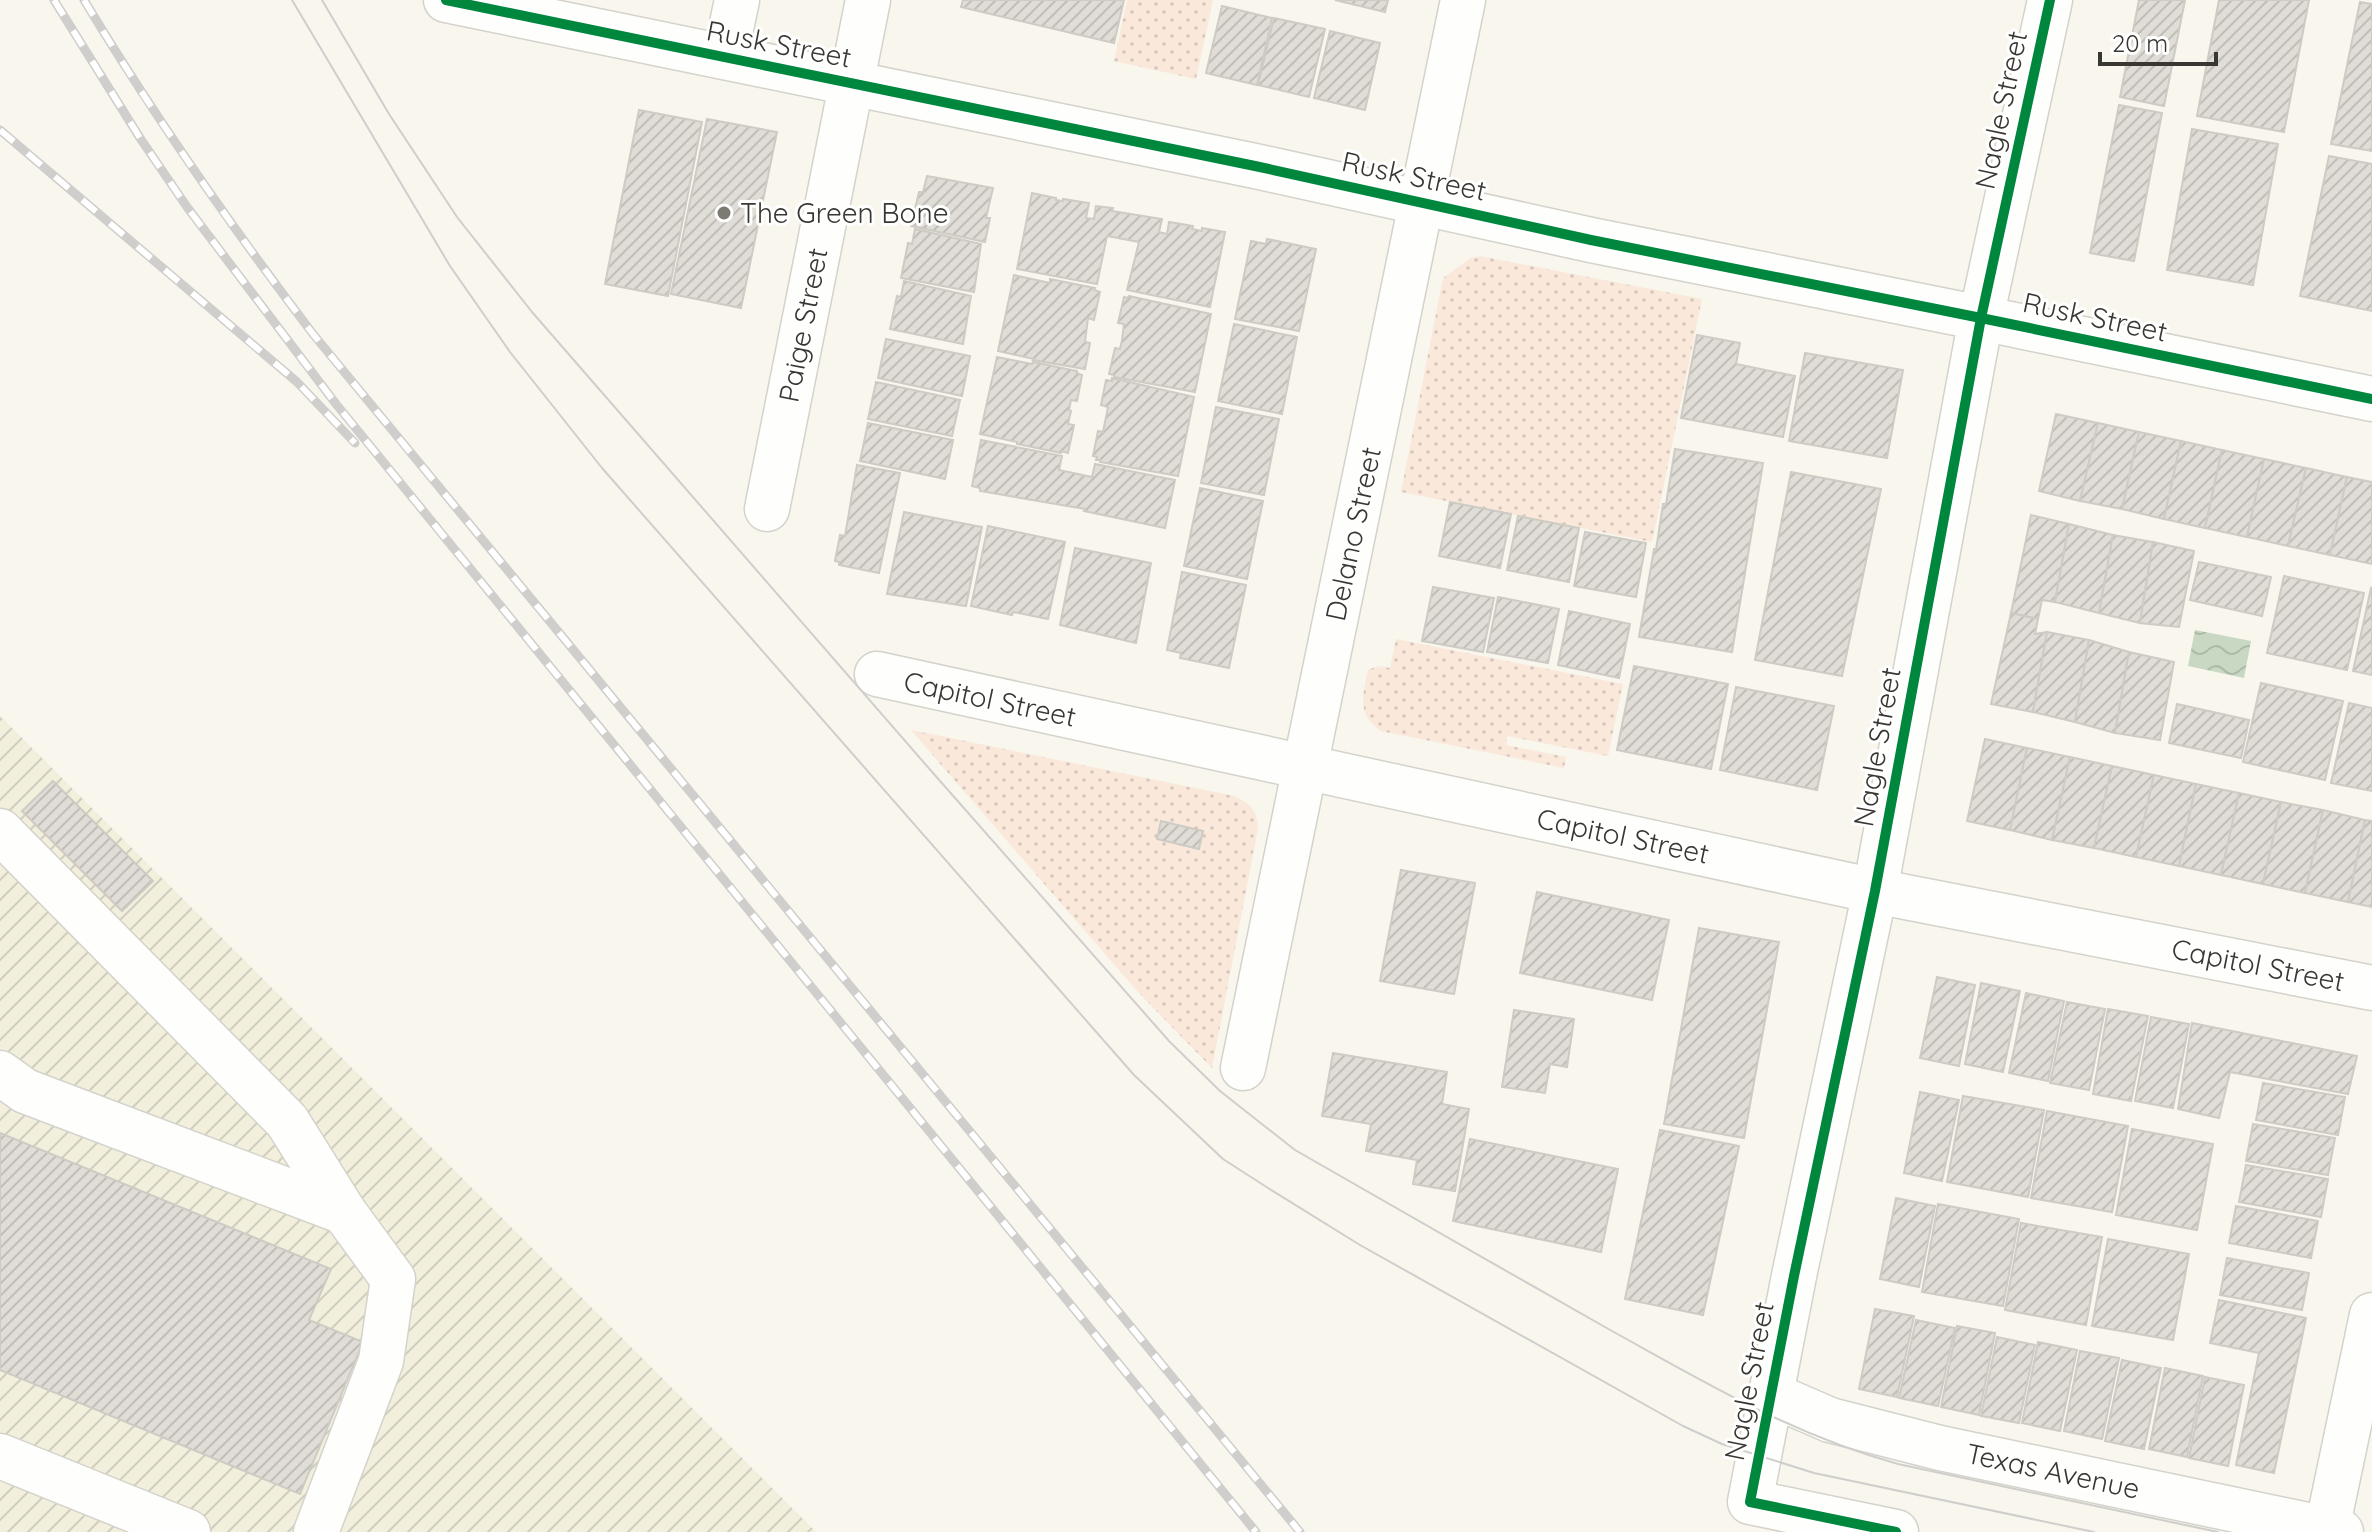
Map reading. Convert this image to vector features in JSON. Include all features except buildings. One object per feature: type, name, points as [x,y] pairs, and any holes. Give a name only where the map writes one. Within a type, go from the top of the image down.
[{"type":"street","name":"Rusk Street","points":[[446,0],[851,82],[1591,240],[2372,399]]},
{"type":"street","points":[[725,57],[737,0]]},
{"type":"street","name":"Paige Street","points":[[767,509],[868,0]]},
{"type":"street","name":"Delano Street","points":[[1243,1068],[1463,0]]},
{"type":"street","name":"Nagle Street","points":[[1896,1532],[1750,1502],[1875,891],[1981,318],[2050,0]]},
{"type":"street","name":"Capitol Street","points":[[877,674],[1875,891],[2372,988]]},
{"type":"street","points":[[0,831],[287,1121],[344,1212],[393,1279],[381,1361],[316,1532]]},
{"type":"street","points":[[0,1073],[25,1091],[344,1212]]},
{"type":"street","points":[[2334,1530],[2372,1315]]},
{"type":"street","name":"Texas Avenue","points":[[1770,1394],[1830,1420],[1940,1448],[2334,1530]]},
{"type":"street","points":[[0,1456],[188,1532]]},
{"type":"shaded area","points":[[1127,0],[1213,0],[1196,79],[1114,61]]},
{"type":"shaded area","points":[[1480,256],[1702,299],[1652,542],[1401,492],[1443,278],[1471,258]]},
{"type":"shaded area","points":[[1396,639],[1623,684],[1608,756],[1507,736],[1506,745],[1566,757],[1564,768],[1381,731],[1373,725],[1365,711],[1364,688],[1368,670],[1378,666],[1390,668]]},
{"type":"shaded area","points":[[0,716],[816,1532],[0,1532]]},
{"type":"shaded area","points":[[911,730],[1234,796],[1252,808],[1258,828],[1212,1068],[1138,992]]},
{"type":"water","points":[[2195,630],[2251,641],[2244,678],[2188,666]]},
{"type":"tram line","points":[[292,0],[450,266],[510,352],[602,468],[1134,1075],[1223,1159],[1360,1245],[1683,1426],[1722,1444],[1814,1473],[2094,1532]]},
{"type":"tram line","points":[[322,0],[389,114],[457,217],[532,312],[1169,1041],[1220,1091],[1295,1150],[1612,1331],[1786,1423],[1898,1464],[2218,1532]]},
{"type":"railway","points":[[54,0],[187,207],[336,404],[1256,1532]]},
{"type":"railway","points":[[84,0],[194,170],[313,334],[1300,1532]]},
{"type":"railway","points":[[0,130],[297,382],[355,443]]},
{"type":"cycle path","points":[[446,0],[1255,166],[1591,240],[2372,399]]},
{"type":"cycle path","points":[[1896,1532],[1750,1502],[1875,891],[1981,318],[2050,0]]},
{"type":"place","name":"The Green Bone","points":[[724,213]]}]
